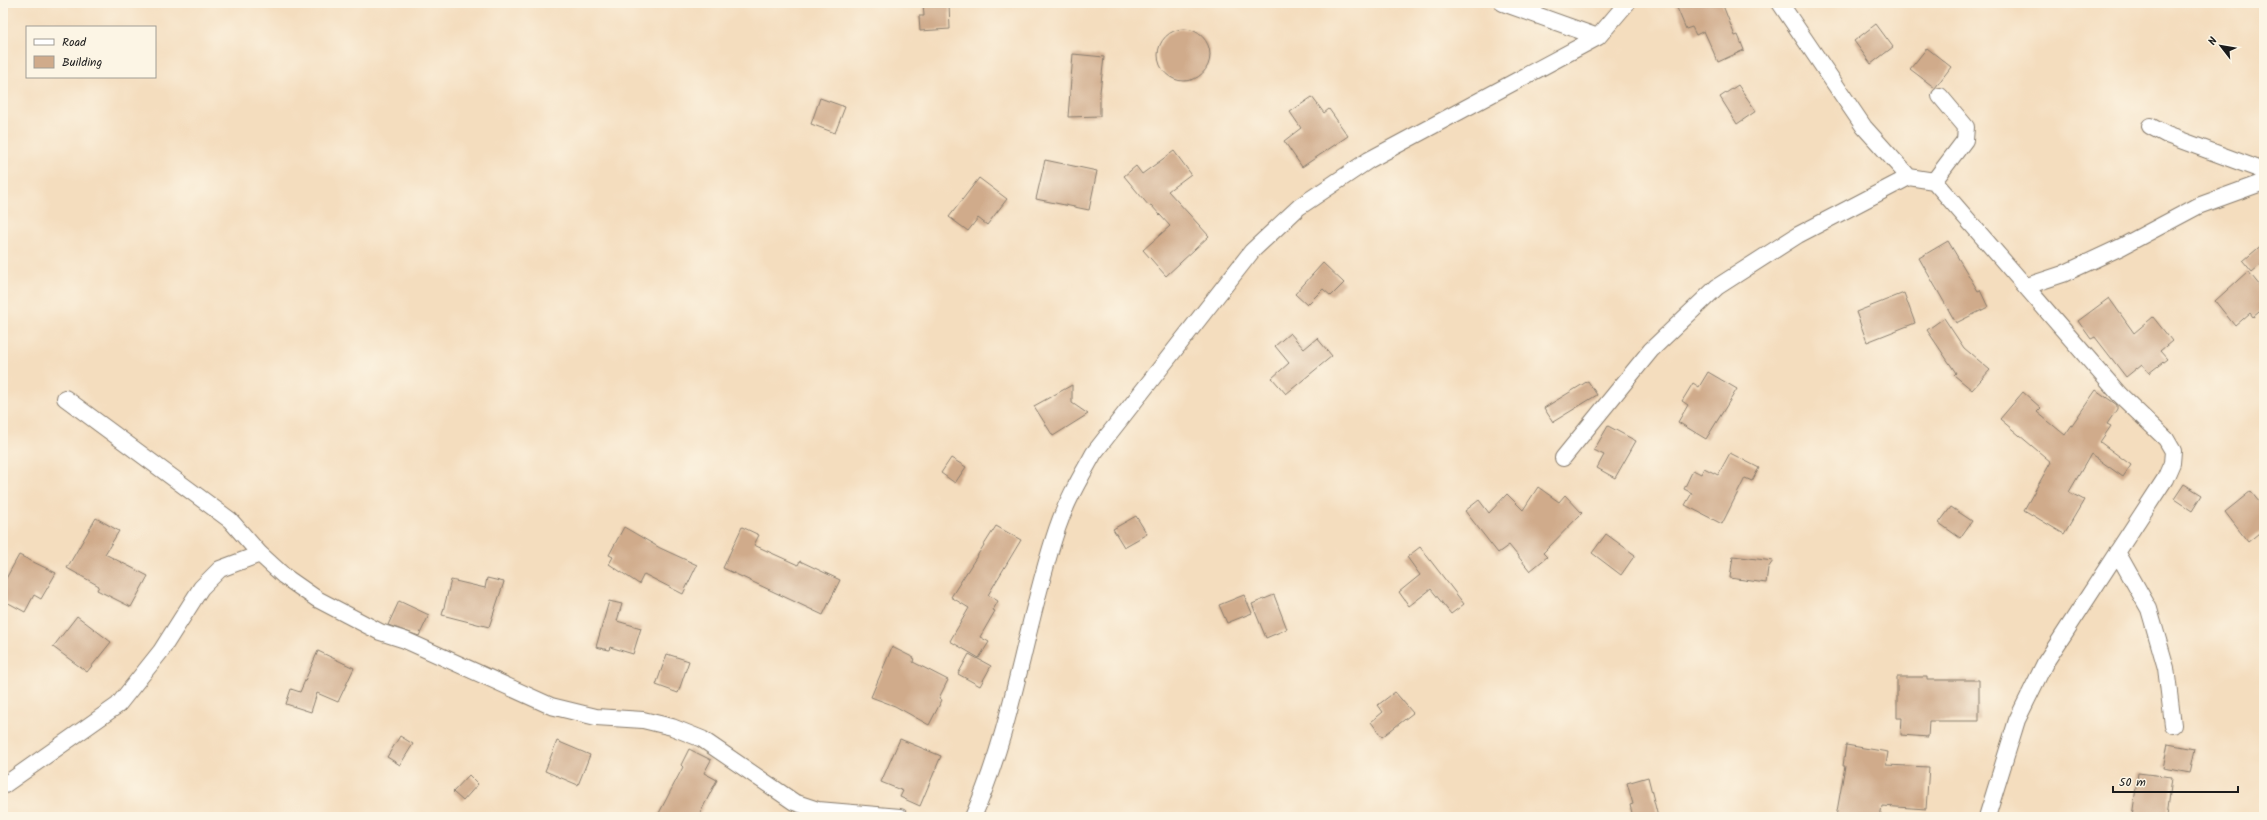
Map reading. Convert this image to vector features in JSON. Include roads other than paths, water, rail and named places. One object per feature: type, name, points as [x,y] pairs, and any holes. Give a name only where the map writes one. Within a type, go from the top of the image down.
[{"type":"street","points":[[1503,3],[1598,37]]},
{"type":"street","points":[[978,815],[1012,705],[1042,581],[1055,536],[1075,487],[1094,453],[1252,251],[1299,207],[1369,160],[1598,37],[1627,3]]},
{"type":"street","points":[[1780,3],[1864,127],[1909,176],[1934,181],[2027,286],[2118,394],[2166,439],[2173,451],[2172,463],[2165,479],[2045,663],[2017,720],[1987,817]]},
{"type":"street","points":[[1934,181],[1965,140],[1966,127],[1940,96]]},
{"type":"street","points":[[2150,126],[2167,135],[2264,171]]},
{"type":"street","points":[[1563,458],[1651,350],[1717,287],[1798,235],[1909,176]]},
{"type":"street","points":[[2027,286],[2063,274],[2092,261],[2198,206],[2264,182]]},
{"type":"street","points":[[65,398],[230,520],[260,554],[284,576],[317,599],[380,632],[405,640],[550,706],[596,717],[643,720],[672,727],[702,739],[794,802],[818,810],[900,817]]},
{"type":"street","points":[[2117,552],[2149,609],[2166,668],[2173,725]]},
{"type":"street","points":[[3,786],[118,705],[161,651],[201,588],[220,569],[260,554]]}]
